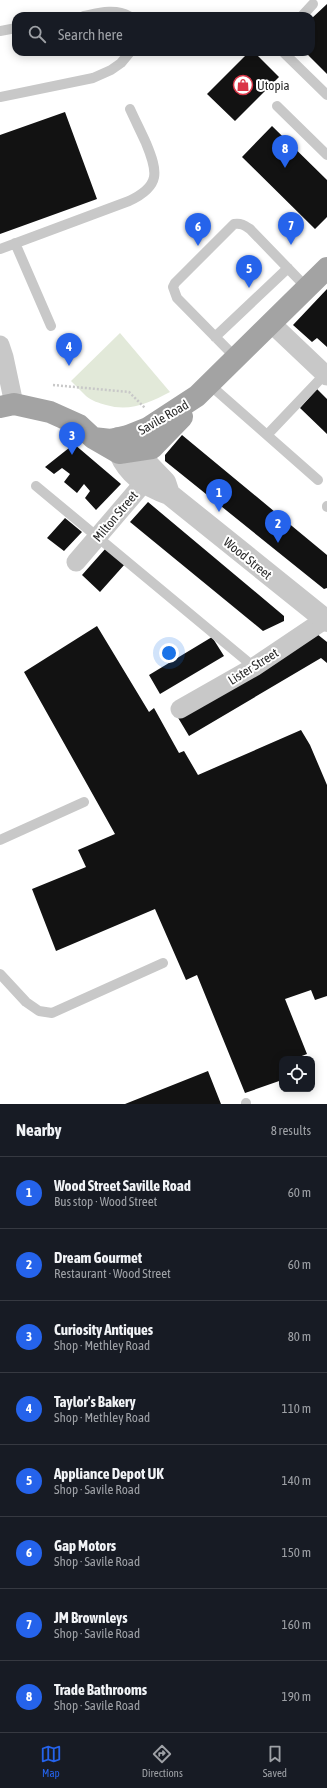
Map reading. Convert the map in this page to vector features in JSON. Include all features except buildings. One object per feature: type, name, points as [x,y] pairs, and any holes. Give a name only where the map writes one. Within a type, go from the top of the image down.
[{"type":"main road","name":"Savile Road","points":[[7,406],[50,412],[79,425],[93,438],[111,440],[126,445],[152,448],[177,423],[204,390],[327,268]]},
{"type":"street","points":[[271,323],[326,374]]},
{"type":"street","points":[[0,346],[4,357],[7,406]]},
{"type":"street","name":"Wood Street","points":[[126,445],[149,477],[153,489],[169,494],[326,620]]},
{"type":"street","name":"Milton Street","points":[[76,562],[149,477]]},
{"type":"street","name":"Lister Street","points":[[180,710],[254,667],[326,620]]},
{"type":"lane","points":[[306,12],[313,4]]},
{"type":"lane","points":[[0,31],[12,29]]},
{"type":"lane","points":[[0,97],[93,78],[111,70],[121,63],[127,56]]},
{"type":"lane","points":[[287,56],[327,94]]},
{"type":"lane","points":[[277,106],[327,155]]},
{"type":"lane","points":[[0,249],[142,195],[150,186],[153,179],[155,166],[130,109]]},
{"type":"lane","points":[[236,359],[177,298],[173,287],[175,283],[234,224],[239,223],[244,225],[307,288]]},
{"type":"lane","points":[[15,243],[51,326]]},
{"type":"lane","points":[[215,337],[288,268]]},
{"type":"lane","points":[[267,435],[326,374]]},
{"type":"lane","points":[[204,390],[267,435],[318,480]]},
{"type":"lane","points":[[36,486],[254,667]]},
{"type":"lane","points":[[0,840],[84,802]]},
{"type":"lane","points":[[0,974],[26,1002],[39,1012],[52,1013],[163,963]]},
{"type":"path","points":[[52,385],[129,392],[146,409]]},
{"type":"green space","points":[[120,333],[170,392],[147,403],[131,407],[115,407],[91,399],[71,381]]},
{"type":"place","name":"Utopia","points":[[243,85]]},
{"type":"place","name":"Trade Bathrooms","points":[[285,168]]},
{"type":"place","name":"JM Brownleys","points":[[291,245]]},
{"type":"place","name":"Gap Motors","points":[[198,246]]},
{"type":"place","name":"Appliance Depot UK","points":[[249,288]]},
{"type":"place","name":"Taylor's Bakery","points":[[69,366]]},
{"type":"place","name":"Curiosity Antiques","points":[[72,455]]},
{"type":"place","name":"Wood Street Saville Road","points":[[219,512]]},
{"type":"place","name":"Dream Gourmet","points":[[278,543]]}]
